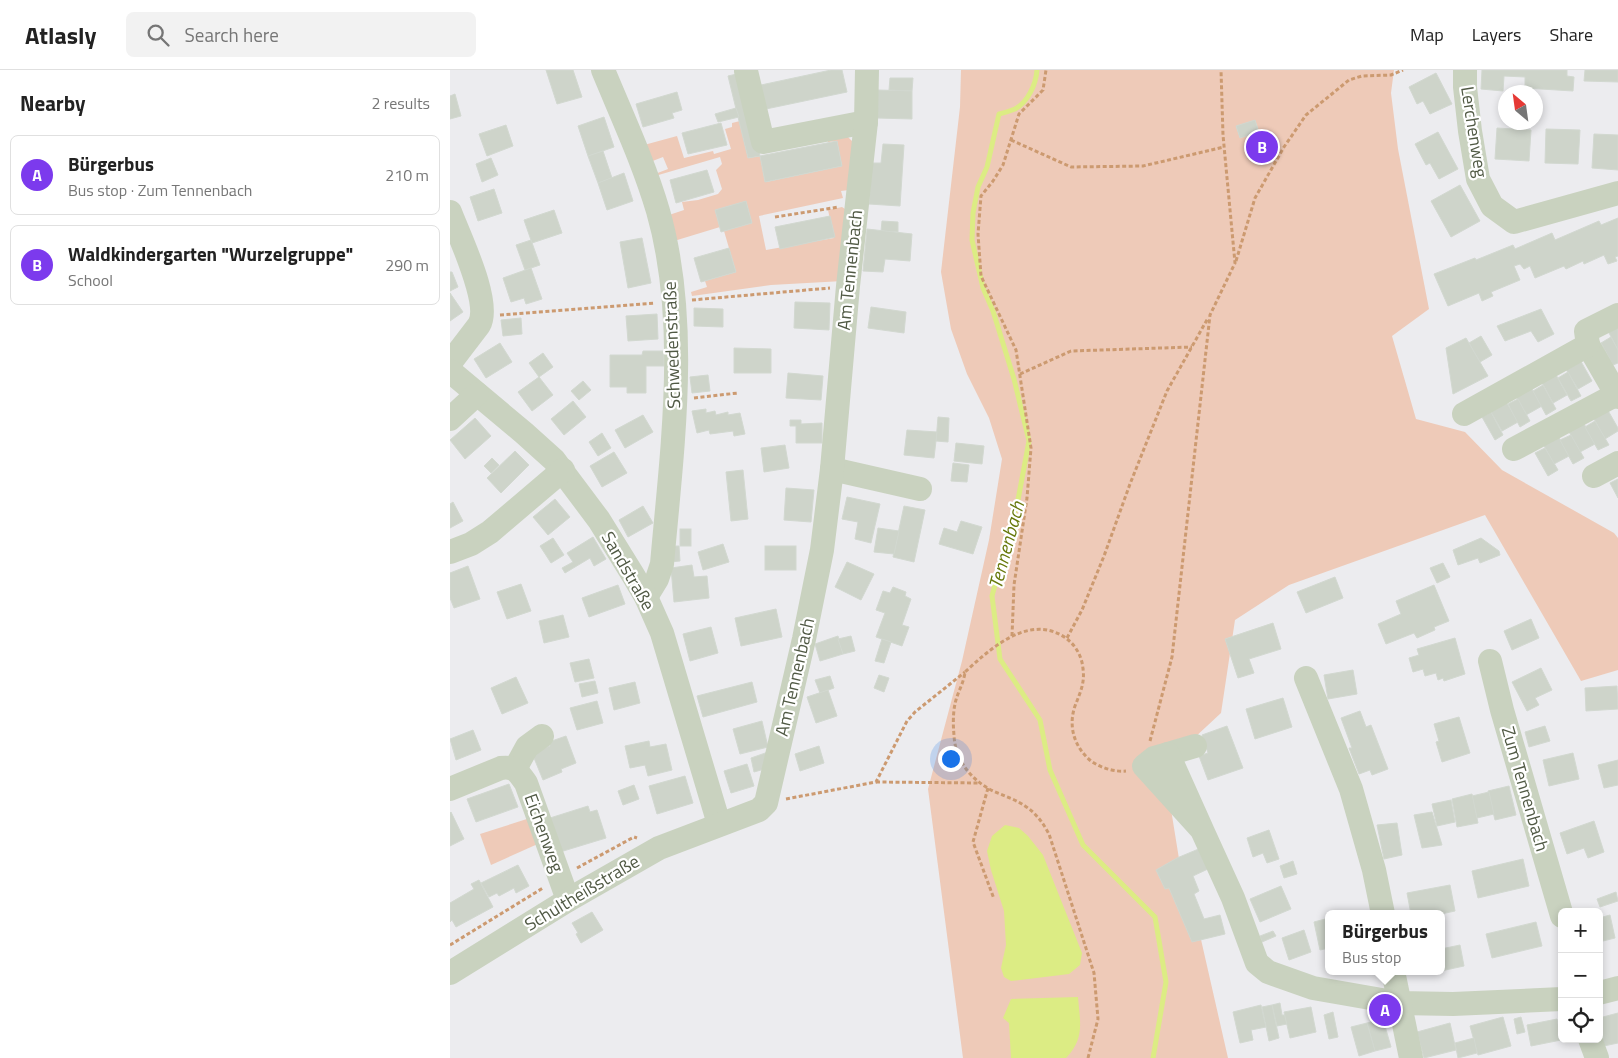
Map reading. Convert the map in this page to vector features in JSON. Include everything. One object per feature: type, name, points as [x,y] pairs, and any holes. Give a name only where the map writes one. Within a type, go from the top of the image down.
[{"type":"street","name":"Schwedenstraße","points":[[603,70],[648,182],[658,212],[667,251],[674,301],[676,400],[662,564],[658,579],[646,597]]},
{"type":"street","name":"Am Tennenbach","points":[[766,803],[804,639],[822,550],[832,469],[848,286],[866,122],[867,70]]},
{"type":"street","name":"Lerchenweg","points":[[1465,70],[1465,87],[1474,159],[1478,179],[1492,206],[1514,222],[1618,193]]},
{"type":"street","points":[[746,71],[763,142],[866,122]]},
{"type":"street","points":[[450,212],[479,288],[483,310],[480,325],[450,363]]},
{"type":"street","points":[[1514,449],[1616,389],[1588,345],[1586,331],[1618,315]]},
{"type":"street","points":[[1464,414],[1588,345]]},
{"type":"street","name":"Sandstraße","points":[[450,371],[543,450],[563,470],[599,520],[646,597],[664,642],[719,824]]},
{"type":"street","points":[[450,419],[478,394]]},
{"type":"street","points":[[1594,476],[1618,464]]},
{"type":"street","points":[[832,469],[920,489]]},
{"type":"street","points":[[450,552],[471,544],[490,532],[563,470]]},
{"type":"street","name":"Zum Tennenbach","points":[[1490,660],[1504,719],[1560,908]]},
{"type":"street","points":[[1306,678],[1351,789],[1374,870],[1382,910]]},
{"type":"street","points":[[450,790],[501,768],[510,767],[515,770],[527,747],[542,736]]},
{"type":"street","points":[[1195,746],[1154,758],[1144,766],[1202,830]]},
{"type":"street","points":[[1168,754],[1233,898],[1257,963],[1268,972],[1313,988],[1398,1002],[1453,1004],[1558,999]]},
{"type":"street","name":"Eichenweg","points":[[515,770],[526,784],[568,900]]},
{"type":"street","points":[[719,824],[759,810],[766,803]]},
{"type":"street","name":"Schultheißstraße","points":[[450,973],[568,900],[658,848],[719,824]]},
{"type":"street","points":[[1394,975],[1398,1002],[1412,1058]]},
{"type":"street","points":[[1603,992],[1618,988]]},
{"type":"street","points":[[1591,1043],[1597,1058]]},
{"type":"path","points":[[1012,637],[1014,585],[1027,498],[1031,448],[1016,350],[981,276],[978,234],[980,196],[993,181],[1003,165],[1019,114],[1043,90],[1046,70]]},
{"type":"path","points":[[1221,70],[1224,147],[1235,264]]},
{"type":"path","points":[[1067,638],[1082,610],[1167,391],[1210,315],[1235,264],[1255,198],[1284,147],[1306,114],[1349,80],[1362,76],[1391,76],[1403,70]]},
{"type":"path","points":[[1011,140],[1072,167],[1143,166],[1224,147]]},
{"type":"path","points":[[775,217],[857,204]]},
{"type":"path","points":[[876,782],[907,721],[915,712],[988,652],[1022,632],[1034,629],[1048,630],[1067,638],[1075,647],[1083,668],[1084,681],[1073,718],[1072,729],[1080,749],[1094,763],[1111,770],[1130,770],[1144,766],[1172,657],[1210,315]]},
{"type":"path","points":[[1020,374],[1071,351],[1192,347]]},
{"type":"path","points":[[676,400],[738,393]]},
{"type":"path","points":[[965,672],[965,678],[954,704],[954,736],[962,764],[970,775],[980,783],[1024,805],[1043,823],[1049,834],[1094,973],[1098,1019],[1088,1058]]},
{"type":"path","points":[[766,803],[876,782],[980,783]]},
{"type":"path","points":[[988,788],[973,842],[994,899]]},
{"type":"shaded area","points":[[961,70],[1394,70],[1391,93],[1398,149],[1429,309],[1392,336],[1416,419],[1465,432],[1502,470],[1614,533],[1618,538],[1618,670],[1581,681],[1485,515],[1289,585],[1235,620],[1221,713],[1164,766],[1180,865],[1192,900],[1228,1058],[963,1058],[928,789],[962,661],[989,540],[1002,459],[989,418],[967,374],[951,329],[941,272],[960,107]]},
{"type":"shaded area","points":[[740,121],[748,158],[760,156],[766,182],[842,166],[837,141],[828,142],[827,138],[848,137],[853,142],[849,190],[841,191],[843,198],[759,216],[766,250],[834,238],[828,210],[842,207],[845,209],[843,281],[771,285],[692,296],[691,292],[707,287],[705,281],[736,272],[724,231],[752,223],[746,202],[720,227],[674,241],[669,215],[684,210],[682,202],[698,200],[718,194],[722,189],[716,170],[722,164],[720,157],[655,176],[655,174],[668,169],[663,157],[650,162],[644,145],[677,136],[684,158],[713,151],[714,154],[731,149],[725,129],[732,127],[732,123]]},
{"type":"shaded area","points":[[530,818],[540,843],[491,865],[480,834]]},
{"type":"shaded area","points":[[1005,825],[1019,828],[1043,855],[1082,953],[1080,965],[1069,974],[1011,981],[1004,977],[1001,968],[1006,945],[1004,911],[987,851],[992,836]]},
{"type":"shaded area","points":[[1078,997],[1079,1037],[1066,1058],[1011,1058],[1009,1023],[1003,1018],[1011,999]]},
{"type":"building","points":[[546,70],[573,70],[582,97],[557,104]]},
{"type":"building","points":[[831,70],[842,70],[847,92],[766,109],[761,85]]},
{"type":"building","points":[[1482,70],[1567,70],[1567,76],[1574,77],[1573,91],[1543,89],[1543,85],[1525,85],[1525,77],[1504,76],[1503,85],[1498,85],[1498,91],[1481,89]]},
{"type":"building","points":[[1585,70],[1618,70],[1618,82],[1584,81]]},
{"type":"building","points":[[741,73],[760,156],[748,158],[728,76]]},
{"type":"building","points":[[1436,73],[1452,104],[1430,114],[1423,101],[1417,104],[1409,87]]},
{"type":"building","points":[[890,78],[913,78],[912,91],[889,90]]},
{"type":"building","points":[[878,90],[912,91],[912,119],[877,118]]},
{"type":"building","points":[[677,92],[682,110],[672,113],[674,118],[643,127],[636,104]]},
{"type":"building","points":[[455,94],[461,116],[450,119],[450,96]]},
{"type":"building","points":[[736,108],[739,117],[718,122],[715,114]]},
{"type":"building","points":[[604,117],[614,147],[588,156],[578,126]]},
{"type":"building","points":[[1255,120],[1259,132],[1240,138],[1236,126]]},
{"type":"building","points":[[721,123],[727,145],[688,154],[682,133]]},
{"type":"building","points":[[506,125],[513,146],[487,156],[479,134]]},
{"type":"building","points":[[1497,128],[1498,130],[1531,130],[1529,161],[1495,159]]},
{"type":"building","points":[[1546,129],[1580,130],[1578,164],[1545,163]]},
{"type":"building","points":[[1438,132],[1458,169],[1439,179],[1430,163],[1426,165],[1415,144]]},
{"type":"building","points":[[1594,134],[1618,135],[1618,170],[1592,168]]},
{"type":"building","points":[[837,141],[842,166],[765,182],[760,156]]},
{"type":"building","points":[[883,144],[904,145],[900,206],[869,204],[872,163],[881,163]]},
{"type":"building","points":[[603,151],[612,178],[598,183],[588,156]]},
{"type":"building","points":[[491,158],[498,175],[482,182],[476,164]]},
{"type":"building","points":[[707,170],[714,192],[676,203],[670,180]]},
{"type":"building","points":[[624,173],[633,201],[607,210],[598,183]]},
{"type":"building","points":[[1460,185],[1480,221],[1451,237],[1431,201]]},
{"type":"building","points":[[494,189],[502,213],[478,221],[470,197]]},
{"type":"building","points":[[746,201],[752,223],[721,232],[715,210]]},
{"type":"building","points":[[554,210],[562,233],[532,243],[524,220]]},
{"type":"building","points":[[830,216],[835,237],[780,249],[775,227]]},
{"type":"building","points":[[1618,218],[1618,256],[1615,257],[1617,261],[1608,264],[1604,255],[1584,264],[1583,261],[1566,269],[1564,266],[1535,278],[1530,266],[1524,269],[1520,264],[1514,266],[1520,280],[1491,292],[1493,296],[1482,301],[1479,293],[1448,306],[1434,274],[1513,245],[1515,249],[1552,233],[1555,240],[1599,221],[1601,225]]},
{"type":"building","points":[[882,221],[898,222],[898,232],[881,231]]},
{"type":"building","points":[[867,229],[912,234],[910,261],[885,259],[883,272],[863,271]]},
{"type":"building","points":[[642,238],[651,283],[628,288],[620,242]]},
{"type":"building","points":[[531,240],[540,265],[525,270],[516,245]]},
{"type":"building","points":[[729,248],[736,272],[701,282],[694,258]]},
{"type":"building","points":[[531,268],[542,299],[526,304],[524,298],[511,302],[503,278]]},
{"type":"building","points":[[450,272],[452,272],[458,287],[450,291]]},
{"type":"building","points":[[450,293],[463,312],[450,321]]},
{"type":"building","points":[[795,302],[830,303],[829,330],[794,328]]},
{"type":"building","points":[[871,307],[906,312],[904,333],[868,328]]},
{"type":"building","points":[[694,308],[723,309],[723,327],[694,326]]},
{"type":"building","points":[[1541,309],[1554,334],[1538,342],[1531,331],[1505,341],[1497,326]]},
{"type":"building","points":[[657,314],[658,339],[628,341],[626,316]]},
{"type":"building","points":[[521,318],[522,334],[503,336],[501,320]]},
{"type":"building","points":[[1618,325],[1618,350],[1608,331]]},
{"type":"building","points":[[1481,336],[1492,355],[1480,362],[1469,343]]},
{"type":"building","points":[[1611,337],[1618,350],[1618,363],[1613,365],[1601,343]]},
{"type":"building","points":[[1466,338],[1488,376],[1453,394],[1446,348]]},
{"type":"building","points":[[500,343],[512,362],[486,378],[474,359]]},
{"type":"building","points":[[734,348],[771,349],[771,373],[734,373]]},
{"type":"building","points":[[643,351],[664,351],[664,366],[646,366],[646,393],[627,393],[627,387],[610,387],[610,355],[642,355]]},
{"type":"building","points":[[543,353],[553,367],[539,377],[529,363]]},
{"type":"building","points":[[1579,358],[1592,381],[1578,389],[1564,366]]},
{"type":"building","points":[[1554,371],[1567,395],[1553,403],[1540,379]]},
{"type":"building","points":[[1568,372],[1581,396],[1571,401],[1558,378]]},
{"type":"building","points":[[788,373],[823,376],[821,400],[786,398]]},
{"type":"building","points":[[708,375],[710,391],[692,393],[690,377]]},
{"type":"building","points":[[539,377],[553,395],[532,411],[518,392]]},
{"type":"building","points":[[583,381],[591,390],[579,400],[571,391]]},
{"type":"building","points":[[1529,384],[1542,406],[1526,415],[1514,393]]},
{"type":"building","points":[[1543,385],[1556,409],[1546,415],[1533,391]]},
{"type":"building","points":[[1504,398],[1518,422],[1502,431],[1488,407]]},
{"type":"building","points":[[1518,399],[1530,421],[1520,427],[1508,404]]},
{"type":"building","points":[[573,401],[586,417],[564,435],[551,419]]},
{"type":"building","points":[[1606,407],[1618,431],[1605,439],[1592,415]]},
{"type":"building","points":[[706,409],[706,413],[715,411],[716,415],[728,412],[728,415],[740,413],[745,434],[734,436],[733,431],[710,434],[709,430],[697,433],[692,411]]},
{"type":"building","points":[[1491,412],[1503,435],[1495,440],[1482,417]]},
{"type":"building","points":[[643,415],[653,432],[625,448],[615,430]]},
{"type":"building","points":[[938,417],[949,418],[948,442],[936,441]]},
{"type":"building","points":[[475,418],[491,436],[465,459],[450,440]]},
{"type":"building","points":[[790,420],[801,420],[801,424],[822,423],[822,443],[796,443],[796,426],[790,426]]},
{"type":"building","points":[[1582,420],[1595,444],[1580,452],[1567,428]]},
{"type":"building","points":[[1595,421],[1609,445],[1598,450],[1585,427]]},
{"type":"building","points":[[907,430],[937,432],[934,458],[904,455]]},
{"type":"building","points":[[602,433],[611,448],[598,456],[589,442]]},
{"type":"building","points":[[1557,434],[1569,456],[1554,464],[1542,442]]},
{"type":"building","points":[[1571,435],[1584,458],[1573,464],[1560,440]]},
{"type":"building","points":[[956,443],[984,446],[982,464],[954,461]]},
{"type":"building","points":[[785,445],[789,468],[764,472],[761,448]]},
{"type":"building","points":[[1545,448],[1558,470],[1548,476],[1535,453]]},
{"type":"building","points":[[515,451],[529,465],[501,493],[487,478]]},
{"type":"building","points":[[614,452],[627,473],[602,487],[590,466]]},
{"type":"building","points":[[492,458],[499,465],[491,473],[484,466]]},
{"type":"building","points":[[953,463],[969,465],[967,482],[951,481]]},
{"type":"building","points":[[743,470],[748,519],[731,521],[726,472]]},
{"type":"building","points":[[1618,479],[1618,498],[1610,483]]},
{"type":"building","points":[[786,488],[814,490],[811,522],[784,520]]},
{"type":"building","points":[[847,497],[880,504],[871,543],[855,539],[858,522],[842,519]]},
{"type":"building","points":[[555,499],[570,517],[548,535],[533,517]]},
{"type":"building","points":[[453,502],[463,521],[450,528],[450,504]]},
{"type":"building","points":[[643,506],[653,523],[628,537],[619,520]]},
{"type":"building","points":[[904,506],[925,510],[914,562],[893,557]]},
{"type":"building","points":[[961,521],[982,527],[973,554],[939,544],[944,528],[957,532]]},
{"type":"building","points":[[878,528],[899,531],[894,554],[874,552]]},
{"type":"building","points":[[680,529],[691,529],[691,546],[680,546]]},
{"type":"building","points":[[593,537],[606,559],[594,566],[590,558],[565,573],[562,568],[573,562],[567,553]]},
{"type":"building","points":[[553,538],[564,555],[551,563],[540,546]]},
{"type":"building","points":[[1481,538],[1499,551],[1500,555],[1480,563],[1478,558],[1458,565],[1453,550]]},
{"type":"building","points":[[723,544],[729,562],[703,570],[698,552]]},
{"type":"building","points":[[670,546],[679,546],[680,561],[670,562]]},
{"type":"building","points":[[765,546],[796,546],[796,570],[765,570]]},
{"type":"building","points":[[847,562],[874,574],[861,600],[835,587]]},
{"type":"building","points":[[1443,563],[1450,577],[1437,583],[1430,568]]},
{"type":"building","points":[[692,565],[694,577],[707,576],[709,598],[674,602],[671,568]]},
{"type":"building","points":[[468,566],[480,599],[454,608],[450,598],[450,573]]},
{"type":"building","points":[[1335,577],[1343,598],[1306,613],[1297,592]]},
{"type":"building","points":[[521,584],[531,611],[507,619],[497,592]]},
{"type":"building","points":[[618,585],[625,604],[589,617],[582,598]]},
{"type":"building","points":[[1434,585],[1449,621],[1434,627],[1435,630],[1417,638],[1414,633],[1386,644],[1378,624],[1401,614],[1396,601]]},
{"type":"building","points":[[893,587],[906,592],[905,596],[911,599],[902,625],[909,627],[902,646],[876,637],[885,613],[876,610],[883,591],[890,593]]},
{"type":"building","points":[[776,609],[782,637],[741,646],[735,618]]},
{"type":"building","points":[[563,615],[569,637],[544,643],[539,621]]},
{"type":"building","points":[[1531,619],[1539,638],[1512,650],[1504,631]]},
{"type":"building","points":[[1273,623],[1281,649],[1249,659],[1254,673],[1238,678],[1225,639]]},
{"type":"building","points":[[711,627],[718,653],[690,661],[683,634]]},
{"type":"building","points":[[838,636],[843,654],[820,661],[815,644]]},
{"type":"building","points":[[851,636],[855,651],[843,654],[838,639]]},
{"type":"building","points":[[1455,638],[1465,674],[1444,681],[1443,678],[1438,680],[1436,673],[1425,676],[1423,669],[1413,672],[1409,658],[1419,655],[1417,649]]},
{"type":"building","points":[[882,639],[891,642],[884,663],[875,661]]},
{"type":"building","points":[[589,659],[594,678],[575,682],[570,663]]},
{"type":"building","points":[[1541,668],[1552,690],[1535,698],[1539,705],[1527,711],[1512,682]]},
{"type":"building","points":[[1353,670],[1357,694],[1328,699],[1324,675]]},
{"type":"building","points":[[879,675],[889,678],[884,692],[874,688]]},
{"type":"building","points":[[830,676],[834,688],[820,693],[815,680]]},
{"type":"building","points":[[516,677],[528,703],[502,714],[491,688]]},
{"type":"building","points":[[595,681],[598,693],[582,697],[579,684]]},
{"type":"building","points":[[635,682],[640,703],[614,710],[609,688]]},
{"type":"building","points":[[752,682],[757,702],[703,717],[697,696]]},
{"type":"building","points":[[1617,686],[1618,709],[1586,711],[1585,688]]},
{"type":"building","points":[[828,690],[837,716],[816,723],[807,697]]},
{"type":"building","points":[[1283,698],[1292,727],[1255,739],[1246,709]]},
{"type":"building","points":[[597,701],[603,723],[577,730],[570,708]]},
{"type":"building","points":[[1360,711],[1366,727],[1371,725],[1388,769],[1372,775],[1370,770],[1359,774],[1349,748],[1352,748],[1341,718]]},
{"type":"building","points":[[1459,717],[1470,753],[1442,762],[1436,742],[1439,741],[1434,724]]},
{"type":"building","points":[[762,721],[768,747],[740,754],[733,729]]},
{"type":"building","points":[[1227,726],[1243,768],[1208,780],[1199,756],[1208,753],[1202,735]]},
{"type":"building","points":[[1545,726],[1550,741],[1529,747],[1525,732]]},
{"type":"building","points":[[473,730],[481,750],[456,760],[450,739]]},
{"type":"building","points":[[566,736],[576,763],[561,769],[562,772],[543,780],[532,753],[550,746],[549,742]]},
{"type":"building","points":[[649,741],[650,747],[666,744],[672,770],[648,776],[645,765],[630,768],[625,746]]},
{"type":"building","points":[[819,746],[824,763],[800,771],[795,754]]},
{"type":"building","points":[[771,751],[768,768],[754,772],[751,758]]},
{"type":"building","points":[[1573,753],[1579,779],[1549,786],[1543,760]]},
{"type":"building","points":[[1618,760],[1618,785],[1604,788],[1598,765]]},
{"type":"building","points":[[747,764],[754,786],[731,793],[724,771]]},
{"type":"building","points":[[685,776],[693,803],[657,814],[649,786]]},
{"type":"building","points":[[509,784],[518,807],[476,822],[467,799]]},
{"type":"building","points":[[634,785],[639,799],[623,805],[618,791]]},
{"type":"building","points":[[1509,786],[1516,815],[1495,820],[1488,791]]},
{"type":"building","points":[[1489,792],[1494,814],[1477,818],[1472,796]]},
{"type":"building","points":[[1472,794],[1478,823],[1457,827],[1452,799]]},
{"type":"building","points":[[1451,800],[1455,822],[1437,826],[1432,804]]},
{"type":"building","points":[[588,806],[590,812],[597,810],[606,838],[560,852],[550,818]]},
{"type":"building","points":[[1432,812],[1442,845],[1422,848],[1414,815]]},
{"type":"building","points":[[450,813],[464,839],[450,846]]},
{"type":"building","points":[[1594,821],[1604,852],[1588,858],[1584,848],[1567,854],[1560,833]]},
{"type":"building","points":[[1397,823],[1402,855],[1384,859],[1377,825]]},
{"type":"building","points":[[1269,830],[1279,859],[1267,863],[1263,853],[1253,857],[1247,838]]},
{"type":"building","points":[[1201,848],[1210,868],[1193,876],[1199,891],[1194,894],[1204,919],[1220,915],[1225,934],[1192,942],[1169,888],[1165,889],[1156,870],[1177,858]]},
{"type":"building","points":[[1523,859],[1529,886],[1478,898],[1472,871]]},
{"type":"building","points":[[1293,861],[1297,874],[1284,878],[1280,866]]},
{"type":"building","points":[[518,865],[529,886],[516,893],[514,888],[499,896],[497,893],[489,897],[481,883]]},
{"type":"building","points":[[479,880],[493,907],[456,927],[452,920],[450,922],[450,903],[474,889],[471,884]]},
{"type":"building","points":[[1450,885],[1455,911],[1445,913],[1445,910],[1410,910],[1407,893]]},
{"type":"building","points":[[1281,886],[1291,909],[1260,922],[1250,899]]},
{"type":"building","points":[[1616,892],[1618,901],[1600,907],[1597,899]]},
{"type":"building","points":[[592,912],[603,930],[581,943],[572,923]]},
{"type":"building","points":[[1610,915],[1615,938],[1603,941],[1603,917]]},
{"type":"building","points":[[1325,919],[1325,949],[1320,950],[1314,922]]},
{"type":"building","points":[[1536,922],[1542,946],[1492,958],[1486,934]]},
{"type":"building","points":[[1304,930],[1311,952],[1289,960],[1282,938]]},
{"type":"building","points":[[1273,931],[1276,936],[1262,942],[1260,936]]},
{"type":"building","points":[[1460,945],[1464,966],[1445,970],[1445,948]]},
{"type":"building","points":[[1280,1003],[1282,1015],[1285,1015],[1287,1024],[1277,1026],[1272,1005]]},
{"type":"building","points":[[1261,1005],[1266,1027],[1251,1030],[1253,1040],[1240,1043],[1233,1012]]},
{"type":"building","points":[[1272,1005],[1279,1038],[1269,1041],[1262,1007]]},
{"type":"building","points":[[1311,1007],[1316,1032],[1290,1038],[1284,1012]]},
{"type":"building","points":[[1333,1012],[1338,1037],[1329,1039],[1324,1015]]},
{"type":"building","points":[[1618,1013],[1618,1043],[1599,1047],[1599,1043],[1603,1043],[1603,1017]]},
{"type":"building","points":[[1503,1017],[1511,1046],[1478,1055],[1470,1026]]},
{"type":"building","points":[[1521,1017],[1525,1032],[1517,1034],[1514,1019]]},
{"type":"building","points":[[1383,1019],[1391,1047],[1375,1051],[1367,1023]]},
{"type":"building","points":[[1557,1019],[1558,1041],[1531,1046],[1527,1025]]},
{"type":"building","points":[[1367,1023],[1375,1051],[1359,1056],[1351,1027]]},
{"type":"building","points":[[1450,1023],[1456,1050],[1424,1058],[1417,1032]]},
{"type":"building","points":[[1474,1038],[1477,1053],[1458,1058],[1455,1043]]},
{"type":"waterway","name":"Tennenbach","points":[[1037,70],[1033,87],[1024,102],[1015,109],[999,114],[987,167],[978,187],[973,213],[972,240],[983,288],[993,311],[1014,379],[1029,441],[1018,500],[992,596],[1000,659],[1040,720],[1050,770],[1083,845],[1155,917],[1166,982],[1153,1058]]},
{"type":"place","name":"Waldkindergarten \"Wurzelgruppe\"","points":[[1262,147]]},
{"type":"place","name":"Bürgerbus","points":[[1385,1010]]}]
